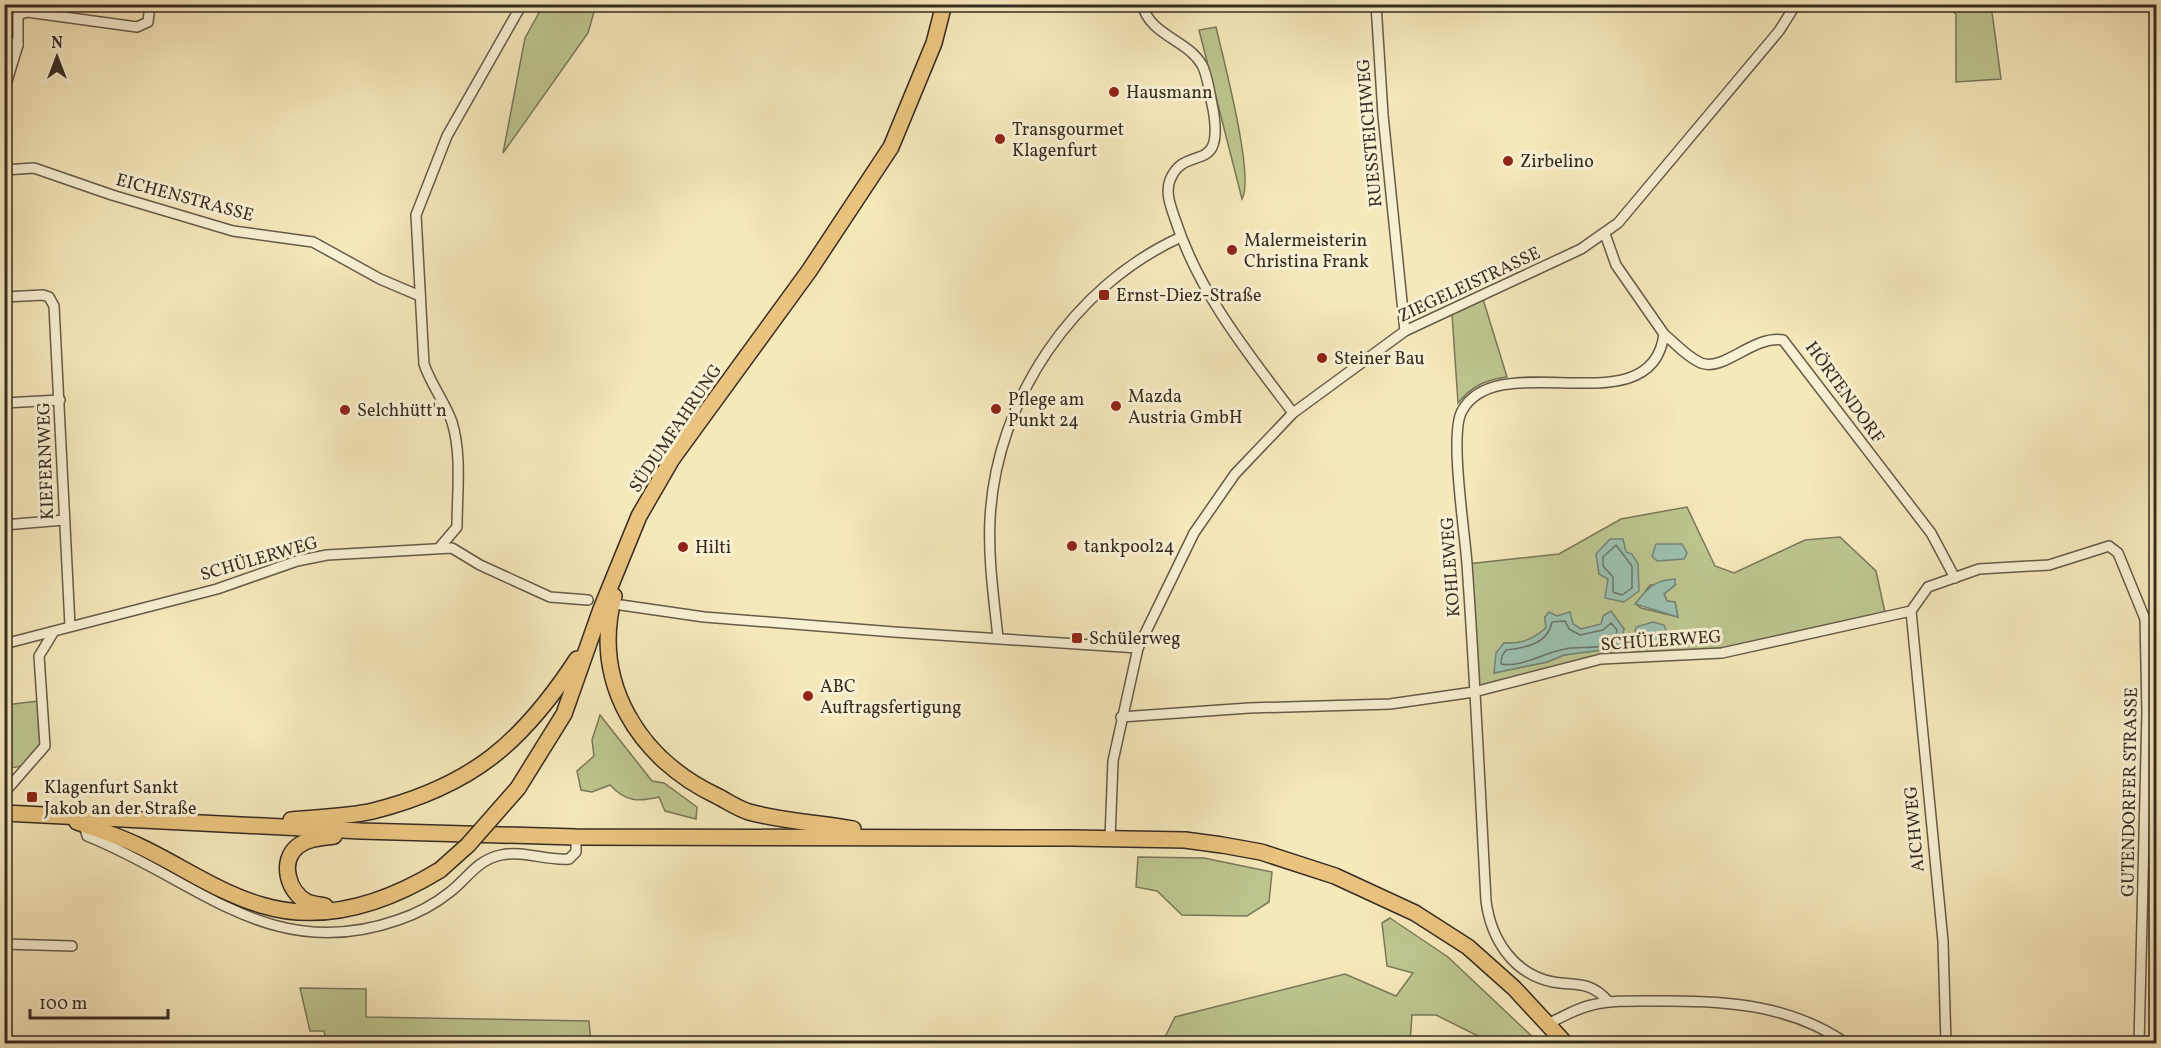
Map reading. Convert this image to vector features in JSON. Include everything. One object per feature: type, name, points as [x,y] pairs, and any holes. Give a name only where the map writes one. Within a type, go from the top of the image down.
[{"type":"main road","name":"SÜDUMFAHRUNG","points":[[60,816],[135,844],[237,897],[261,905],[302,911],[340,910],[387,898],[440,870],[468,845],[518,788],[564,714],[639,516],[672,459],[809,271],[891,147],[934,43],[944,4]]},
{"type":"main road","points":[[628,544],[611,609],[609,655],[612,674],[630,719],[660,758],[688,783],[748,812],[897,836]]},
{"type":"main road","points":[[249,824],[371,811],[434,792],[492,759],[532,722],[592,636]]},
{"type":"main road","points":[[4,813],[361,831],[576,837],[897,836],[1185,840],[1222,845],[1261,852],[1335,876],[1415,913],[1468,947],[1550,1023],[1566,1044]]},
{"type":"main road","name":"SÜDUMFAHRUNG","points":[[340,910],[307,902],[298,894],[287,874],[287,864],[298,846],[310,840],[361,831]]},
{"type":"street","points":[[4,91],[18,45],[18,15],[27,12],[137,27],[148,22],[150,4]]},
{"type":"street","points":[[462,551],[457,527],[456,440],[446,407],[432,386],[424,364],[416,215],[447,135],[522,4]]},
{"type":"street","points":[[1142,4],[1155,27],[1192,52],[1203,65],[1213,110],[1216,141],[1210,151],[1176,168],[1169,182],[1168,198],[1181,237],[1227,326],[1293,413]]},
{"type":"street","name":"RUESSTEICHWEG","points":[[1376,4],[1383,115],[1405,331]]},
{"type":"street","name":"ZIEGELEISTRASSE","points":[[1110,839],[1113,761],[1138,648],[1175,567],[1217,497],[1257,449],[1293,413],[1405,331],[1566,256],[1605,234],[1633,209],[1779,31],[1796,4]]},
{"type":"street","points":[[4,42],[18,45]]},
{"type":"street","name":"EICHENSTRASSE","points":[[4,170],[34,168],[112,195],[233,231],[313,242],[380,279],[420,296]]},
{"type":"street","points":[[1605,234],[1616,265],[1664,334]]},
{"type":"street","points":[[998,638],[990,558],[992,508],[1006,441],[1024,394],[1040,364],[1077,314],[1137,260],[1181,237]]},
{"type":"street","name":"KIEFERNWEG","points":[[4,297],[49,297],[54,306],[70,626]]},
{"type":"street","name":"HÖRTENDORF","points":[[1664,334],[1698,362],[1707,365],[1719,365],[1731,356],[1766,340],[1784,340],[1931,533],[1955,578]]},
{"type":"street","name":"KOHLEWEG","points":[[1608,1001],[1598,989],[1588,985],[1552,982],[1526,971],[1505,952],[1491,929],[1486,901],[1457,434],[1460,413],[1477,395],[1499,386],[1532,382],[1601,383],[1636,374],[1646,369],[1658,357],[1664,334]]},
{"type":"street","points":[[4,403],[60,400]]},
{"type":"street","points":[[4,525],[64,520]]},
{"type":"street","points":[[440,547],[457,527]]},
{"type":"street","name":"GUTENDORFER STRASSE","points":[[1955,578],[1980,569],[2049,565],[2104,546],[2113,547],[2118,553],[2145,619],[2146,760],[2139,1044]]},
{"type":"street","name":"SCHÜLERWEG","points":[[4,644],[217,589],[297,561],[327,555],[440,547],[462,551],[480,565],[550,597],[588,600]]},
{"type":"street","points":[[1911,611],[1928,587],[1955,578]]},
{"type":"street","points":[[621,605],[716,618],[1138,648]]},
{"type":"street","name":"SCHÜLERWEG","points":[[1121,717],[1249,708],[1390,704],[1474,692],[1601,659],[1722,653],[1911,611]]},
{"type":"street","name":"AICHWEG","points":[[1911,611],[1943,941],[1946,1044]]},
{"type":"street","points":[[2145,619],[2157,618]]},
{"type":"street","points":[[39,656],[53,633]]},
{"type":"street","points":[[4,793],[45,746],[39,656],[26,639]]},
{"type":"street","points":[[84,824],[87,836],[143,860],[213,902],[245,917],[292,930],[332,932],[370,928],[416,913],[451,892],[479,864],[501,855],[525,854],[569,859],[576,852],[576,837]]},
{"type":"street","points":[[4,944],[72,946]]},
{"type":"street","points":[[1550,1023],[1580,1009],[1608,1001],[1709,1000],[1771,1009],[1816,1026],[1847,1044]]},
{"type":"green space","points":[[544,4],[596,5],[588,33],[503,153],[525,38]]},
{"type":"green space","points":[[1943,5],[1991,5],[2001,79],[1956,82],[1956,14]]},
{"type":"green space","points":[[1216,27],[1241,143],[1245,187],[1242,199],[1199,30]]},
{"type":"green space","points":[[1483,299],[1507,377],[1480,385],[1468,392],[1458,403],[1452,314]]},
{"type":"green space","points":[[1687,507],[1715,566],[1734,573],[1805,540],[1840,537],[1876,571],[1886,617],[1722,653],[1601,659],[1474,692],[1467,564],[1559,554],[1621,519]],"holes":[[[1650,585],[1675,585],[1664,594],[1667,601],[1675,602],[1678,617],[1641,608],[1636,604]],[[1557,616],[1580,629],[1618,621],[1624,629],[1616,648],[1564,655],[1547,662],[1494,673],[1504,643],[1521,642],[1536,636],[1546,628],[1545,617]]]},
{"type":"green space","points":[[38,701],[41,736],[36,755],[30,762],[5,768],[5,705]]},
{"type":"green space","points":[[600,715],[652,781],[664,783],[697,807],[696,819],[665,811],[659,797],[645,800],[627,798],[610,785],[592,792],[581,790],[577,771],[594,756],[592,740]]},
{"type":"green space","points":[[1138,857],[1204,858],[1272,872],[1269,902],[1247,916],[1182,915],[1157,891],[1136,887]]},
{"type":"green space","points":[[1390,918],[1448,957],[1539,1043],[1480,1043],[1480,1037],[1436,1015],[1412,1015],[1410,1043],[1162,1043],[1175,1017],[1345,974],[1396,996],[1413,973],[1387,966],[1382,923]]},
{"type":"green space","points":[[300,988],[366,989],[366,1017],[589,1021],[591,1043],[327,1043],[324,1031],[310,1031]]},
{"type":"water","points":[[1610,539],[1623,539],[1626,552],[1632,554],[1638,564],[1639,591],[1624,602],[1605,598],[1608,579],[1599,574],[1596,554]]},
{"type":"water","points":[[1656,544],[1682,544],[1687,553],[1684,559],[1657,561],[1652,556]]},
{"type":"water","points":[[1675,579],[1675,585],[1664,594],[1667,601],[1675,602],[1678,617],[1635,604],[1652,586],[1662,581]]},
{"type":"water","points":[[1611,611],[1624,629],[1621,641],[1616,648],[1564,655],[1547,662],[1494,673],[1496,653],[1504,643],[1521,642],[1536,636],[1546,628],[1545,617],[1549,612],[1557,616],[1570,612],[1573,624],[1581,629],[1601,624],[1603,616]]},
{"type":"water","points":[[1653,622],[1664,625],[1669,638],[1665,645],[1632,645],[1636,627]]},
{"type":"place","name":"Hausmann","points":[[1114,92]]},
{"type":"place","name":"Transgourmet Klagenfurt","points":[[1000,139]]},
{"type":"place","name":"Zirbelino","points":[[1508,161]]},
{"type":"place","name":"Malermeisterin Christina Frank","points":[[1232,250]]},
{"type":"place","name":"Ernst-Diez-Straße","points":[[1104,295]]},
{"type":"place","name":"Steiner Bau","points":[[1322,358]]},
{"type":"place","name":"Mazda Austria GmbH","points":[[1116,406]]},
{"type":"place","name":"Pflege am Punkt 24","points":[[996,409]]},
{"type":"place","name":"Selchhütt'n","points":[[345,410]]},
{"type":"place","name":"tankpool24","points":[[1072,546]]},
{"type":"place","name":"Hilti","points":[[683,547]]},
{"type":"place","name":"Schülerweg","points":[[1077,638]]},
{"type":"place","name":"ABC Auftragsfertigung","points":[[808,696]]},
{"type":"place","name":"Klagenfurt Sankt Jakob an der Straße","points":[[32,797]]}]
